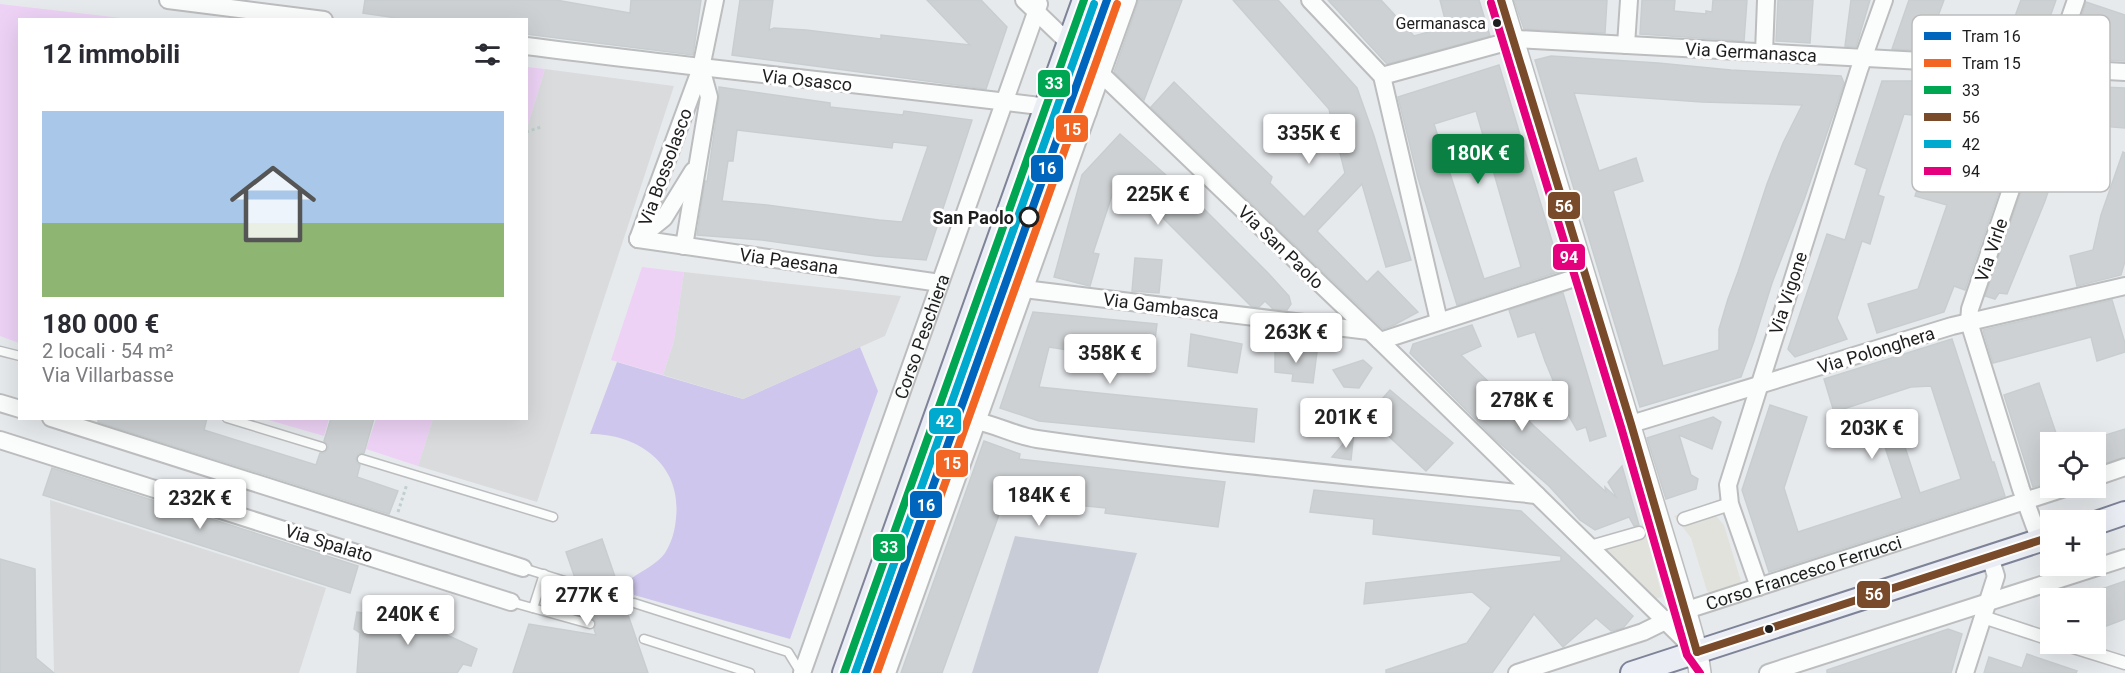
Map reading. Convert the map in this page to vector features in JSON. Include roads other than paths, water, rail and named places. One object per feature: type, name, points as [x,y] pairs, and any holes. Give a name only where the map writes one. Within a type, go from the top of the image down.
[{"type":"main road","points":[[844,673],[1084,0]]},
{"type":"main road","points":[[2106,520],[2125,513]]},
{"type":"main road","points":[[1632,673],[1698,663],[2040,541]]},
{"type":"street","points":[[168,0],[277,7],[317,18]]},
{"type":"street","name":"Via Bossolasco","points":[[638,239],[701,68],[715,0]]},
{"type":"street","points":[[887,673],[1128,0]]},
{"type":"street","points":[[1310,0],[1382,76],[1439,321]]},
{"type":"street","points":[[1501,0],[1631,424],[1686,611],[1698,663],[1714,673]]},
{"type":"street","points":[[1626,45],[1629,0]]},
{"type":"street","points":[[1764,53],[1766,0]]},
{"type":"street","name":"Via Vigone","points":[[1759,587],[1730,504],[1728,485],[1863,59],[1884,0]]},
{"type":"street","name":"Via Virle","points":[[2071,15],[2076,0]]},
{"type":"street","name":"Via San Paolo","points":[[1034,4],[1069,43],[1666,620],[1698,663]]},
{"type":"street","name":"Corso Peschiera","points":[[801,673],[1004,101],[1034,4]]},
{"type":"street","name":"Via Germanasca","points":[[1382,76],[1513,39],[1912,61]]},
{"type":"street","name":"Via Osasco","points":[[528,46],[1088,112]]},
{"type":"street","name":"Via Bossolasco","points":[[684,246],[709,97],[701,68]]},
{"type":"street","name":"Via Germanasca","points":[[2110,71],[2125,72]]},
{"type":"street","name":"Via Bossolasco","points":[[638,239],[664,218],[698,162]]},
{"type":"street","name":"Via Virle","points":[[1969,322],[1970,309],[2011,192]]},
{"type":"street","name":"Via Paesana","points":[[638,239],[940,283]]},
{"type":"street","name":"Via Gambasca","points":[[1024,289],[1374,336],[1439,321],[1584,275]]},
{"type":"street","name":"Via Polonghera","points":[[1631,424],[1969,322],[2125,286]]},
{"type":"street","points":[[1969,322],[2026,501],[2040,529]]},
{"type":"street","points":[[0,403],[18,408]]},
{"type":"street","name":"Via Spalato","points":[[57,420],[523,568]]},
{"type":"street","points":[[976,421],[1034,439],[1537,495]]},
{"type":"street","name":"Via Spalato","points":[[0,440],[511,602]]},
{"type":"street","points":[[2106,474],[2125,467]]},
{"type":"street","name":"Corso Francesco Ferrucci","points":[[1517,673],[1643,632],[1686,611],[2040,496]]},
{"type":"street","points":[[1684,519],[1730,504]]},
{"type":"street","points":[[1590,547],[1639,533]]},
{"type":"street","points":[[1965,673],[1996,576],[1990,557]]},
{"type":"street","points":[[1768,673],[1986,609],[2125,558]]},
{"type":"street","points":[[1986,609],[2040,634]]},
{"type":"street","points":[[2096,654],[2125,663]]},
{"type":"lane","points":[[0,351],[18,356]]},
{"type":"lane","points":[[233,420],[322,447]]},
{"type":"lane","points":[[362,459],[553,517]]},
{"type":"lane","name":"Via Spalato","points":[[523,568],[574,584]]},
{"type":"lane","points":[[533,608],[544,574]]},
{"type":"lane","name":"Via Spalato","points":[[511,602],[590,624]]},
{"type":"lane","points":[[634,603],[788,652],[801,673]]},
{"type":"lane","points":[[644,639],[750,673]]},
{"type":"tram line","name":"16","points":[[866,673],[1107,0]]},
{"type":"tram line","name":"15","points":[[877,673],[1117,4]]},
{"type":"place","name":"Germanasca","points":[[1497,23]]},
{"type":"place","name":"San Paolo","points":[[1029,217]]}]
